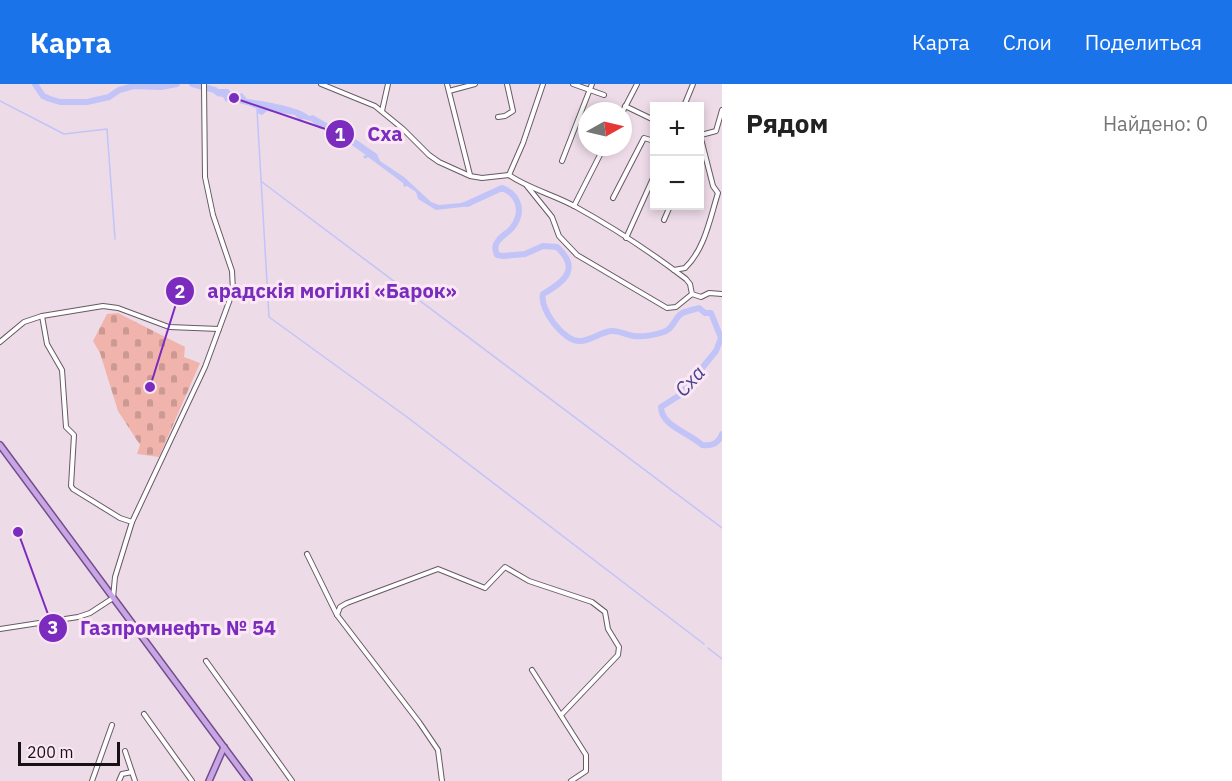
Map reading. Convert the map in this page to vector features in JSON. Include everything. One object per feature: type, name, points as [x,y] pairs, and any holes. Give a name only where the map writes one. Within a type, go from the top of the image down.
[{"type":"main road","points":[[0,445],[249,781]]},
{"type":"main road","points":[[209,781],[224,747]]},
{"type":"street","points":[[0,629],[78,617],[90,613],[113,598],[120,559],[132,522],[205,367],[231,301],[234,281],[213,215],[205,177],[204,84]]},
{"type":"street","points":[[324,84],[375,105],[429,156],[470,176],[482,178],[509,175],[574,206],[626,238],[686,279],[692,294],[697,297],[713,292],[722,294]]},
{"type":"street","points":[[382,111],[388,84]]},
{"type":"street","points":[[447,84],[470,176]]},
{"type":"street","points":[[449,91],[475,84]]},
{"type":"street","points":[[498,117],[513,111],[507,84]]},
{"type":"street","points":[[509,175],[523,143],[543,84]]},
{"type":"street","points":[[573,84],[590,86],[604,94]]},
{"type":"street","points":[[628,102],[638,84]]},
{"type":"street","points":[[686,102],[693,84]]},
{"type":"street","points":[[562,161],[590,86]]},
{"type":"street","points":[[704,134],[716,131],[722,110]]},
{"type":"street","points":[[632,112],[650,119]]},
{"type":"street","points":[[613,198],[644,138],[650,140]]},
{"type":"street","points":[[704,151],[713,186],[718,193]]},
{"type":"street","points":[[574,206],[599,156]]},
{"type":"street","points":[[527,185],[538,196],[560,236],[577,255],[667,308],[676,307],[692,294]]},
{"type":"street","points":[[626,238],[650,185]]},
{"type":"street","points":[[674,270],[685,268],[697,251],[705,236],[718,193],[722,187]]},
{"type":"street","points":[[664,220],[668,210]]},
{"type":"street","points":[[0,342],[24,322],[42,316],[104,306],[118,308],[169,327],[219,329]]},
{"type":"street","points":[[42,316],[46,344],[62,370],[66,427],[74,435],[71,486],[120,518],[132,522]]},
{"type":"street","points":[[307,554],[337,615],[438,750],[442,781]]},
{"type":"street","points":[[337,615],[340,607],[347,603],[438,569],[485,588],[505,567],[529,581],[592,602],[605,612],[608,629],[619,647],[618,655],[561,714]]},
{"type":"street","points":[[206,661],[292,781]]},
{"type":"street","points":[[532,670],[586,755],[586,771],[571,781]]},
{"type":"street","points":[[144,714],[192,781]]},
{"type":"street","points":[[92,781],[112,725]]},
{"type":"street","points":[[125,751],[135,781]]},
{"type":"street","points":[[119,781],[122,774],[132,772]]},
{"type":"green space","points":[[118,313],[185,347],[184,357],[200,363],[159,457],[137,454],[140,445],[118,411],[100,353],[93,341],[107,314]]},
{"type":"water","points":[[209,85],[216,89],[228,89],[235,96],[242,93],[247,99],[290,107],[309,116],[313,115],[330,125],[335,125],[377,154],[380,161],[404,177],[431,202],[439,205],[471,200],[473,203],[471,206],[436,210],[418,199],[416,192],[407,186],[404,187],[403,183],[368,157],[365,159],[363,156],[366,155],[328,129],[320,129],[311,121],[303,119],[300,121],[295,115],[267,111],[262,115],[251,106],[228,100],[226,102],[223,97],[217,96],[210,90]]},
{"type":"waterway","name":"Сха","points":[[35,84],[43,96],[60,102],[87,102],[109,97],[119,90],[134,86],[161,87],[177,84]]},
{"type":"waterway","name":"Сха","points":[[192,84],[215,90]]},
{"type":"waterway","points":[[0,101],[64,134],[107,129],[115,239]]},
{"type":"waterway","points":[[257,110],[269,317],[407,417],[704,644]]},
{"type":"waterway","points":[[262,182],[722,528]]},
{"type":"waterway","name":"Сха","points":[[467,204],[502,188],[513,195],[516,200],[519,211],[516,222],[497,243],[495,248],[497,255],[525,254],[543,246],[557,247],[564,255],[569,268],[567,274],[563,280],[543,294],[543,300],[554,324],[574,340],[584,341],[611,331],[634,336],[654,335],[668,330],[685,312],[699,308],[705,313],[711,313],[721,338],[716,351],[680,395],[661,407],[662,414],[671,424],[702,445],[714,444],[722,434]]},
{"type":"waterway","points":[[708,648],[722,659]]},
{"type":"place","name":"Сха","points":[[234,98]]},
{"type":"place","name":"арадскія могілкі «Барок»","points":[[150,387]]},
{"type":"place","name":"Газпромнефть № 54","points":[[18,532]]}]
